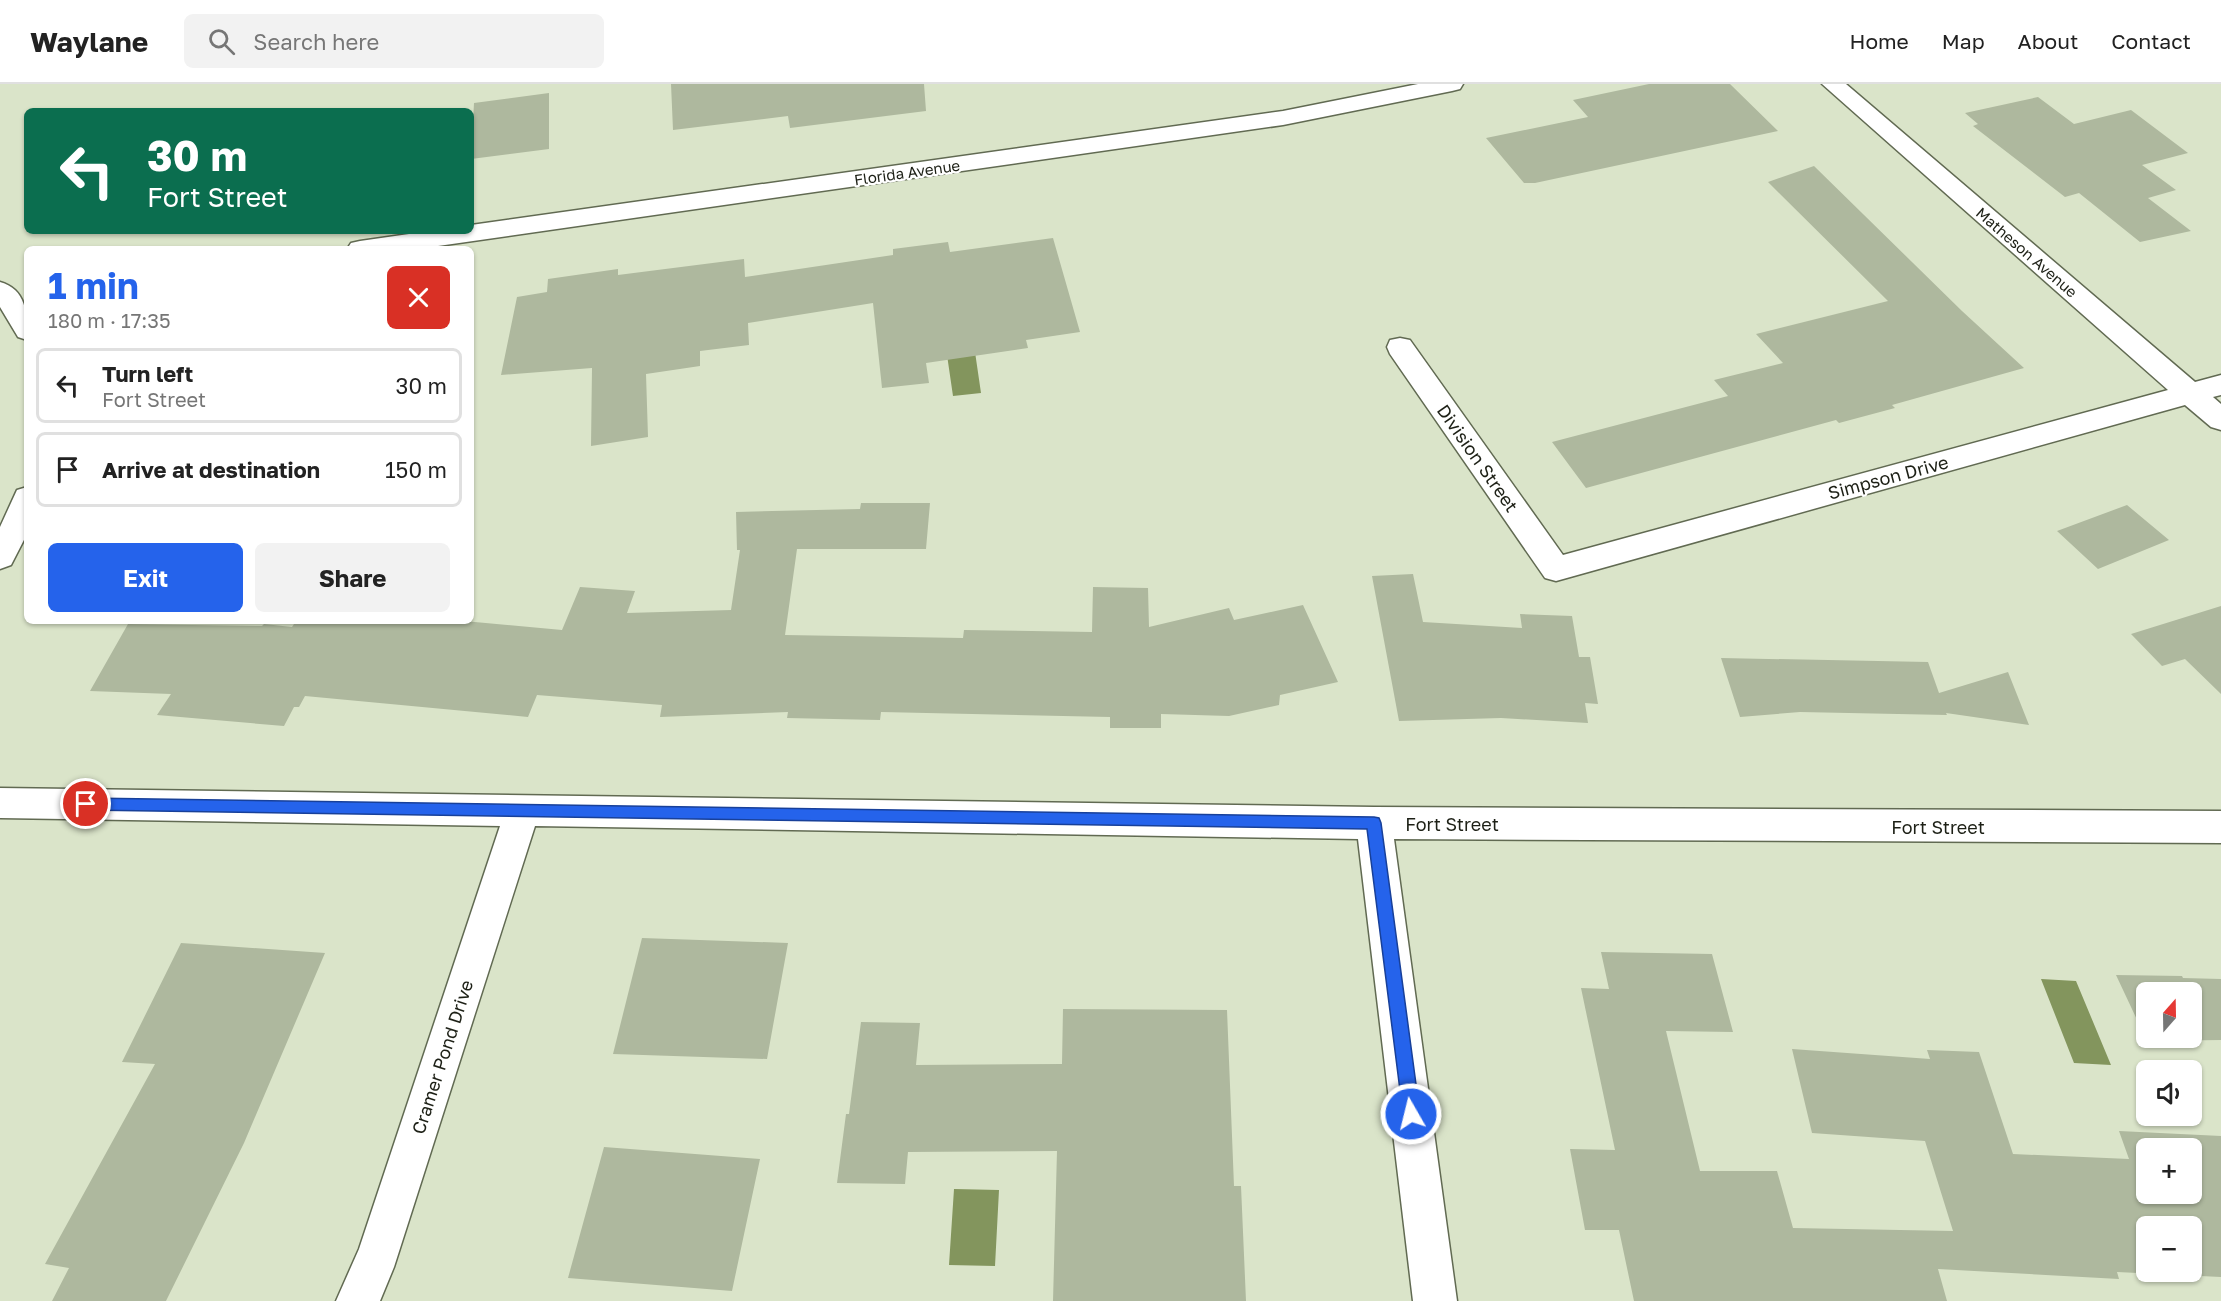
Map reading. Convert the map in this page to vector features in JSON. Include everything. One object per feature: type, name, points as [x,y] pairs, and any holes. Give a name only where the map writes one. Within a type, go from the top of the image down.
[{"type":"street","name":"Florida Avenue","points":[[474,233],[1282,118],[1452,84]]},
{"type":"street","name":"Matheson Avenue","points":[[1833,84],[2221,420]]},
{"type":"street","name":"Florida Avenue","points":[[381,246],[466,234]]},
{"type":"street","points":[[0,291],[24,318]]},
{"type":"street","name":"Division Street","points":[[1400,347],[1556,569]]},
{"type":"street","name":"Simpson Drive","points":[[1556,569],[2221,385]]},
{"type":"street","points":[[0,557],[24,505]]},
{"type":"street","name":"Fort Street","points":[[0,803],[1374,823],[2221,827]]},
{"type":"street","name":"Cramer Pond Drive","points":[[358,1301],[379,1252],[522,811]]},
{"type":"street","points":[[1374,823],[1436,1301]]},
{"type":"shaded area","points":[[975,352],[981,393],[953,396],[947,355]]},
{"type":"shaded area","points":[[2041,979],[2076,981],[2111,1065],[2074,1063]]},
{"type":"shaded area","points":[[954,1189],[999,1190],[995,1266],[949,1265]]},
{"type":"building","points":[[671,84],[924,84],[926,111],[790,128],[788,116],[673,130]]},
{"type":"building","points":[[1649,84],[1730,84],[1778,131],[1535,183],[1524,183],[1486,138],[1588,117],[1573,100]]},
{"type":"building","points":[[549,93],[549,149],[474,159],[474,103]]},
{"type":"building","points":[[2038,97],[2074,124],[2131,110],[2188,153],[2142,165],[2176,190],[2148,198],[2191,231],[2140,242],[2079,193],[2065,197],[1973,126],[1978,124],[1965,113]]},
{"type":"building","points":[[1814,166],[1962,311],[2024,368],[1892,405],[1895,408],[1839,423],[1836,420],[1586,488],[1552,442],[1728,396],[1714,380],[1783,363],[1756,334],[1888,301],[1768,182]]},
{"type":"building","points":[[1053,238],[1080,332],[1026,340],[1028,348],[926,363],[929,383],[882,388],[873,303],[748,323],[749,345],[700,351],[700,366],[646,374],[648,437],[591,446],[592,368],[501,375],[517,297],[547,292],[548,279],[618,269],[618,275],[744,259],[745,277],[893,255],[893,249],[948,242],[950,252]]},
{"type":"building","points":[[861,503],[930,503],[926,549],[797,549],[785,635],[963,638],[964,630],[1092,632],[1093,587],[1148,588],[1149,627],[1229,608],[1234,620],[1303,605],[1338,682],[1280,695],[1279,705],[1229,716],[1161,714],[1161,728],[1110,728],[1110,717],[881,712],[880,720],[787,718],[788,712],[660,717],[662,705],[537,695],[528,717],[305,696],[299,707],[294,707],[284,726],[157,715],[171,694],[90,691],[128,624],[262,626],[264,624],[292,627],[294,624],[474,624],[474,622],[562,630],[580,587],[635,591],[627,613],[731,610],[740,550],[737,550],[736,512],[860,509]]},
{"type":"building","points":[[2127,505],[2169,540],[2098,569],[2057,531]]},
{"type":"building","points":[[1413,574],[1423,622],[1522,628],[1520,614],[1572,616],[1579,657],[1590,657],[1598,704],[1585,703],[1588,723],[1501,718],[1399,721],[1372,576]]},
{"type":"building","points":[[2221,606],[2221,694],[2185,659],[2162,666],[2131,634]]},
{"type":"building","points":[[1721,658],[1928,662],[1939,693],[2008,672],[2029,725],[1946,713],[1947,715],[1800,712],[1740,717]]},
{"type":"building","points":[[642,938],[788,943],[767,1059],[613,1054]]},
{"type":"building","points":[[181,943],[325,953],[244,1143],[166,1301],[52,1301],[69,1268],[45,1264],[155,1064],[122,1062]]},
{"type":"building","points":[[1601,952],[1712,954],[1733,1032],[1666,1031],[1700,1171],[1777,1171],[1793,1228],[1953,1231],[1925,1141],[1812,1133],[1792,1049],[1930,1059],[1927,1050],[1979,1052],[2013,1154],[2129,1159],[2119,1131],[2221,1136],[2221,1277],[2202,1276],[2202,1216],[2136,1216],[2136,1273],[2117,1272],[2119,1279],[1938,1269],[1947,1301],[1634,1301],[1619,1230],[1585,1230],[1570,1149],[1615,1150],[1581,988],[1609,989]]},
{"type":"building","points":[[2116,975],[2221,979],[2221,1040],[2202,1040],[2202,982],[2136,982],[2136,1018]]},
{"type":"building","points":[[1063,1009],[1227,1010],[1234,1186],[1241,1186],[1246,1301],[1053,1301],[1057,1151],[908,1152],[905,1184],[837,1183],[861,1022],[920,1023],[916,1065],[1062,1064]]},
{"type":"building","points":[[604,1147],[760,1159],[732,1291],[568,1278]]},
{"type":"route","points":[[86,804],[1374,823],[1411,1114]]}]
